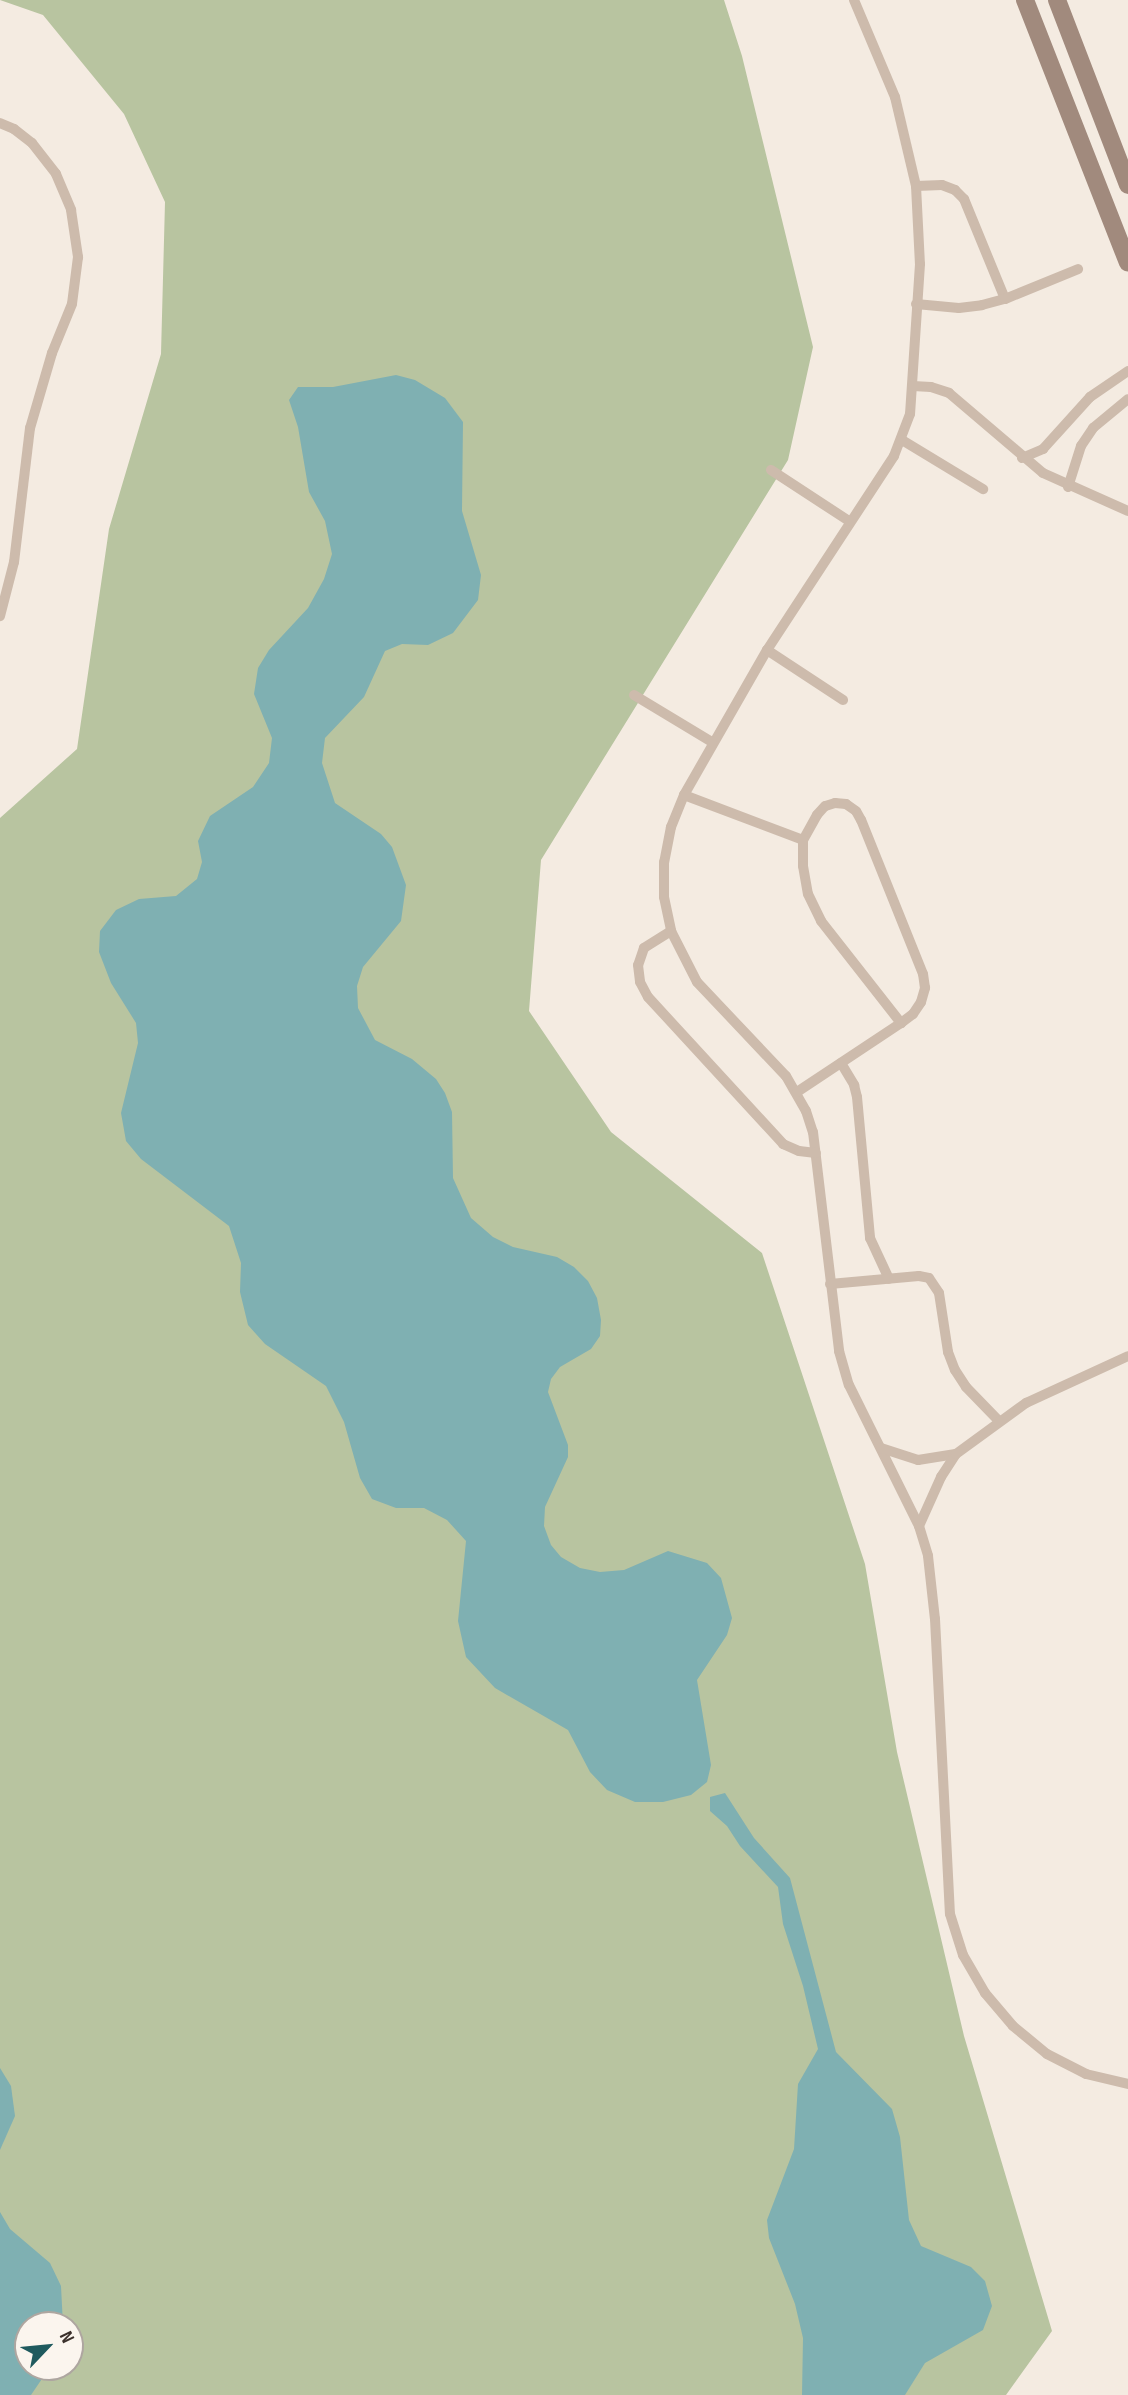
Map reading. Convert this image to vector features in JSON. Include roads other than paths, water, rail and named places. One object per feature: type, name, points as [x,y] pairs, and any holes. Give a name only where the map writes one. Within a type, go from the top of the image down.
[{"type":"street","points":[[1025,0],[1128,263]]},
{"type":"street","points":[[1057,0],[1128,186]]},
{"type":"lane","points":[[853,0],[895,97],[916,186],[920,264],[910,414],[902,440],[767,650],[684,795],[671,827],[664,862],[664,897],[671,931],[697,982],[774,1062],[797,1092],[806,1111],[816,1153],[839,1351],[849,1385],[919,1526],[933,1587],[950,1914],[963,1955],[985,1993],[1006,2018],[1047,2054],[1086,2074],[1128,2084]]},
{"type":"lane","points":[[0,123],[14,129],[32,143],[56,174],[71,210],[78,257],[72,304],[52,353],[30,428],[14,562],[0,616]]},
{"type":"lane","points":[[916,186],[943,185],[955,190],[964,200],[1005,299]]},
{"type":"lane","points":[[916,304],[959,308],[1005,299],[1077,269]]},
{"type":"lane","points":[[1021,458],[1043,449],[1105,384],[1128,370]]},
{"type":"lane","points":[[912,386],[931,387],[949,393],[1021,458],[1068,487],[1128,510]]},
{"type":"lane","points":[[1068,487],[1081,446],[1093,428],[1128,399]]},
{"type":"lane","points":[[1076,412],[1093,428]]},
{"type":"lane","points":[[902,440],[983,489]]},
{"type":"lane","points":[[771,470],[849,521]]},
{"type":"lane","points":[[767,650],[843,701]]},
{"type":"lane","points":[[634,695],[712,742]]},
{"type":"lane","points":[[684,795],[803,840]]},
{"type":"lane","points":[[797,1092],[901,1023],[913,1014],[921,1002],[925,988],[923,974],[856,811],[846,804],[825,806],[803,840],[803,866],[808,894],[821,921],[901,1023]]},
{"type":"lane","points":[[671,931],[644,948],[638,965],[640,982],[648,997],[783,1144],[799,1151],[816,1153]]},
{"type":"lane","points":[[841,1063],[855,1085],[870,1238],[889,1279]]},
{"type":"lane","points":[[830,1284],[919,1276],[936,1284],[948,1352],[955,1370],[966,1387],[999,1421]]},
{"type":"lane","points":[[919,1526],[941,1477],[956,1454],[999,1421],[1057,1387],[1128,1356]]},
{"type":"lane","points":[[881,1448],[918,1460],[956,1454]]},
{"type":"water","points":[[396,375],[415,380],[445,398],[463,422],[462,511],[481,575],[478,600],[453,633],[428,645],[402,644],[385,651],[364,697],[325,738],[322,763],[335,803],[381,834],[392,847],[406,885],[401,921],[363,967],[357,986],[358,1008],[375,1040],[412,1059],[436,1079],[445,1093],[452,1112],[453,1178],[471,1218],[493,1237],[513,1247],[557,1257],[574,1267],[588,1281],[597,1298],[601,1320],[600,1336],[591,1349],[560,1367],[551,1379],[548,1392],[568,1445],[568,1457],[545,1507],[544,1526],[551,1545],[561,1557],[580,1568],[600,1572],[624,1570],[668,1551],[707,1563],[721,1578],[732,1618],[727,1635],[697,1680],[711,1765],[707,1782],[691,1795],[663,1802],[635,1802],[607,1790],[590,1772],[568,1730],[495,1688],[466,1657],[458,1621],[466,1541],[447,1520],[424,1508],[396,1508],[372,1499],[360,1478],[344,1422],[326,1386],[265,1344],[248,1325],[240,1292],[241,1263],[229,1226],[141,1159],[126,1141],[121,1113],[138,1043],[136,1023],[111,983],[99,952],[100,931],[116,910],[139,899],[176,896],[197,879],[202,862],[198,841],[210,816],[253,787],[269,763],[272,738],[254,694],[258,668],[269,650],[308,608],[324,579],[332,554],[325,521],[309,492],[298,427],[289,400],[298,387],[333,387]]},
{"type":"water","points":[[725,1793],[754,1838],[790,1878],[836,2052],[892,2109],[900,2137],[909,2220],[921,2246],[971,2267],[985,2281],[992,2306],[983,2330],[925,2363],[905,2395],[802,2395],[803,2338],[795,2304],[769,2238],[767,2220],[794,2149],[798,2084],[818,2049],[803,1986],[783,1924],[778,1887],[740,1846],[727,1826],[710,1811],[710,1797]]},
{"type":"water","points":[[0,2068],[11,2086],[15,2116],[0,2150]]},
{"type":"water","points":[[0,2212],[10,2229],[50,2263],[61,2286],[62,2311],[14,2311],[14,2381],[40,2381],[31,2395],[0,2395]]}]
